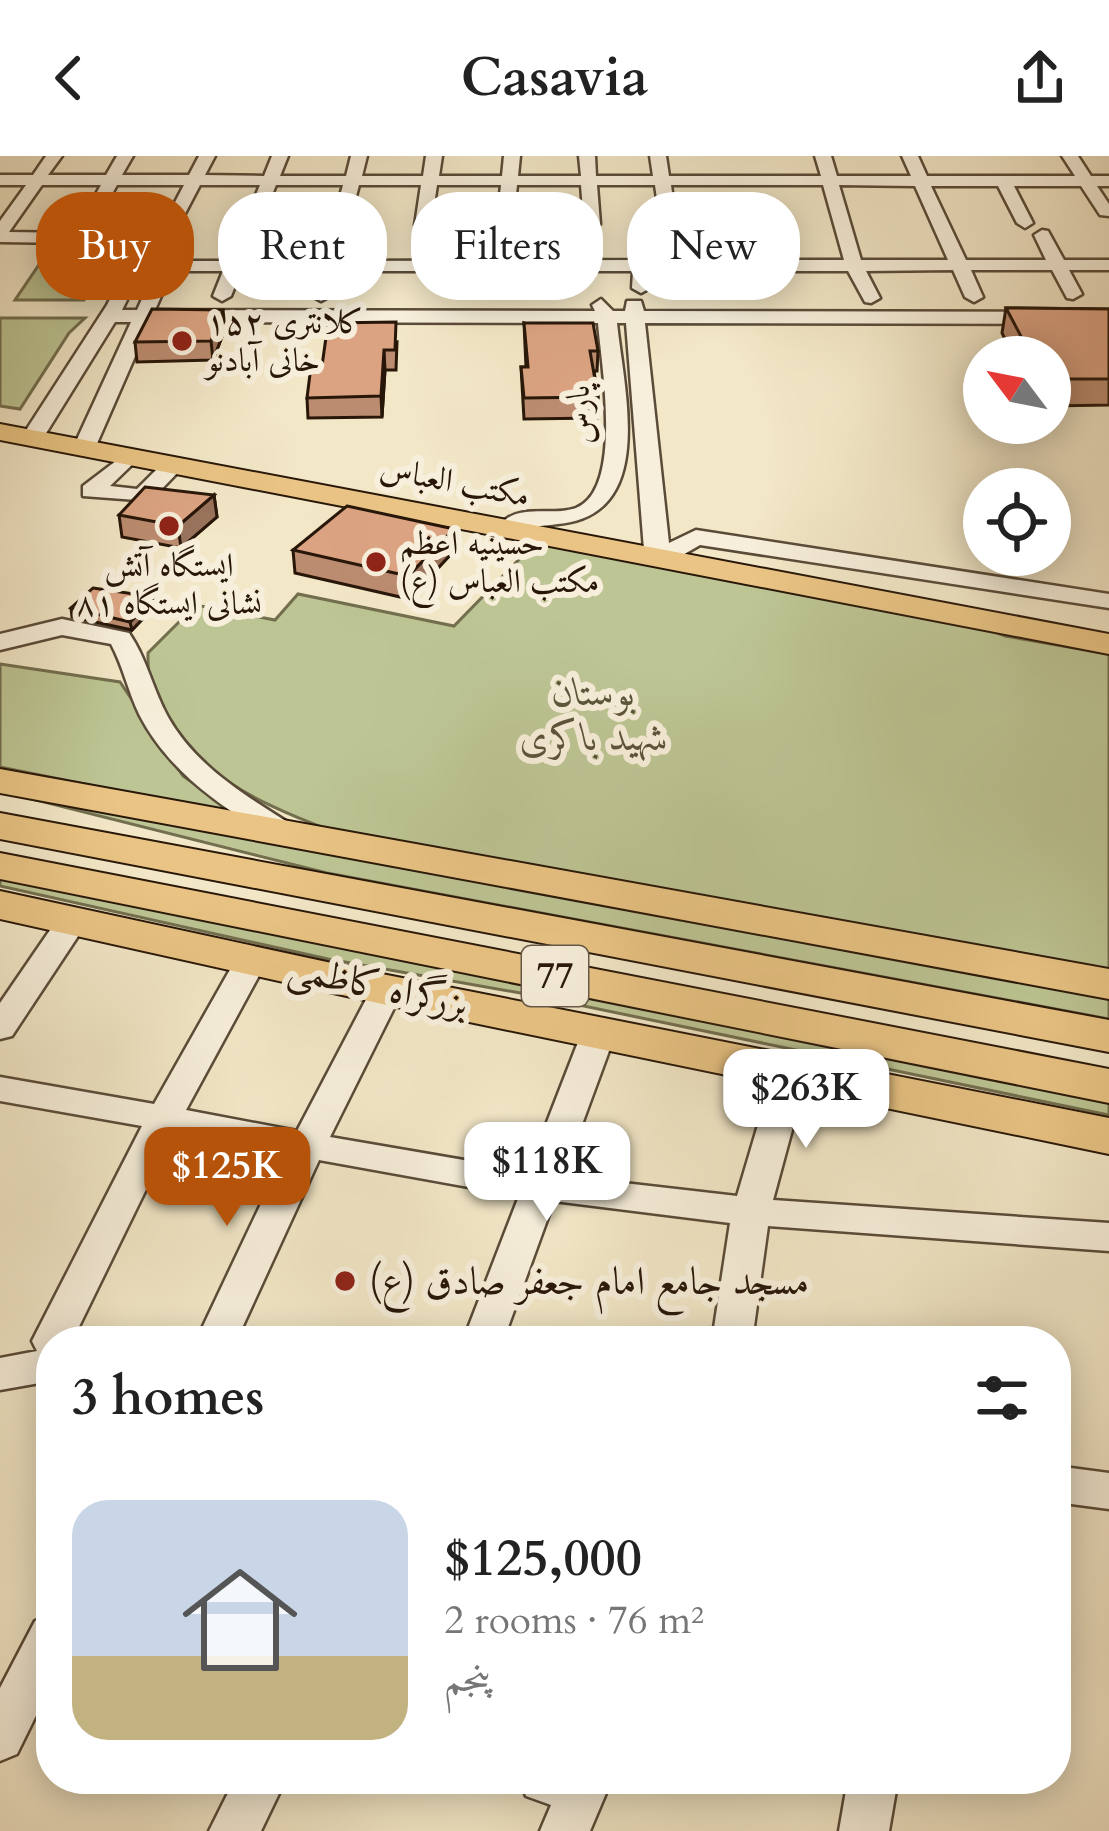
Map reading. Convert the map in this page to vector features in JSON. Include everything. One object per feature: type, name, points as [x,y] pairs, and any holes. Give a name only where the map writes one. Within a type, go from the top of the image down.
[{"type":"highway","points":[[0,781],[1109,984]]},
{"type":"highway","points":[[0,800],[261,873]]},
{"type":"highway","name":"77","points":[[0,826],[1109,1036]]},
{"type":"highway","name":"بزرگراه کاظمی","points":[[0,866],[1109,1086]]},
{"type":"highway","points":[[0,891],[75,909],[171,942]]},
{"type":"highway","name":"بزرگراه کاظمی","points":[[0,905],[387,990],[1109,1136]]},
{"type":"highway","points":[[871,1039],[910,1067],[1109,1116]]},
{"type":"main road","name":"مکتب العباس","points":[[0,422],[211,467],[1109,633]]},
{"type":"main road","name":"مکتب العباس","points":[[0,432],[35,433]]},
{"type":"main road","name":"مکتب العباس","points":[[86,443],[129,457],[516,520],[1109,644]]},
{"type":"street","points":[[36,234],[2,233],[54,156]]},
{"type":"street","points":[[105,192],[124,156]]},
{"type":"street","points":[[189,192],[207,156]]},
{"type":"street","points":[[264,192],[280,156]]},
{"type":"street","points":[[347,192],[359,156]]},
{"type":"street","points":[[428,192],[434,156]]},
{"type":"street","points":[[510,192],[512,156]]},
{"type":"street","points":[[587,156],[591,192]]},
{"type":"street","points":[[658,156],[664,192]]},
{"type":"street","points":[[730,156],[736,181]]},
{"type":"street","points":[[823,156],[854,265],[871,298]]},
{"type":"street","points":[[910,156],[974,297]]},
{"type":"street","points":[[992,156],[1025,223]]},
{"type":"street","points":[[1070,156],[1106,212]]},
{"type":"street","points":[[0,180],[1109,182]]},
{"type":"street","points":[[1042,236],[1072,294]]},
{"type":"street","points":[[800,270],[854,265],[1109,265]]},
{"type":"street","points":[[35,433],[117,300]]},
{"type":"street","points":[[86,443],[151,300]]},
{"type":"street","name":"پارس","points":[[638,300],[661,552]]},
{"type":"street","points":[[637,306],[1109,318]]},
{"type":"street","points":[[112,310],[1109,306]]},
{"type":"street","name":"پارس","points":[[516,520],[587,512],[609,492],[616,464],[604,311]]},
{"type":"street","points":[[129,457],[91,491],[142,496],[174,465]]},
{"type":"street","points":[[616,464],[650,465]]},
{"type":"street","points":[[661,552],[696,537],[1109,601]]},
{"type":"street","points":[[0,642],[62,627],[120,638],[136,660],[143,694],[157,721],[194,771],[292,837]]},
{"type":"street","points":[[0,1028],[72,921]]},
{"type":"street","points":[[56,1326],[252,959]]},
{"type":"street","points":[[223,1326],[387,990]]},
{"type":"street","points":[[488,1326],[599,1032]]},
{"type":"street","points":[[735,1326],[751,1211],[791,1070]]},
{"type":"street","points":[[0,1089],[165,1115],[306,1148],[542,1186],[751,1211],[1109,1237]]},
{"type":"street","points":[[1071,1486],[1109,1490]]},
{"type":"street","points":[[0,1738],[36,1666]]},
{"type":"street","points":[[234,1831],[253,1794]]},
{"type":"street","points":[[864,1831],[870,1794]]},
{"type":"green space","points":[[36,269],[36,300],[15,300]]},
{"type":"green space","points":[[0,318],[85,318],[69,333],[20,409],[0,406]]},
{"type":"green space","name":"بوستان شهید باکری","points":[[539,539],[970,622],[1005,636],[1109,654],[1109,973],[332,831],[239,789],[184,746],[165,719],[152,688],[148,653],[196,605],[275,620],[298,594],[454,626]]},
{"type":"green space","points":[[0,664],[120,682],[183,776],[238,815],[0,767]]},
{"type":"green space","points":[[0,791],[1109,998],[1109,1019],[327,873]]},
{"type":"green space","points":[[0,876],[1109,1095],[1109,1115],[526,994],[328,959],[0,886]]},
{"type":"building","points":[[1006,308],[1109,309],[1109,379],[1071,379],[1071,336],[1021,336]]},
{"type":"building","points":[[152,309],[223,310],[211,341],[135,342]]},
{"type":"building","points":[[396,322],[395,350],[384,350],[381,396],[307,398],[311,366],[322,366],[328,323]]},
{"type":"building","points":[[524,323],[593,323],[598,351],[590,351],[598,397],[524,398],[521,367],[528,367]]},
{"type":"building","points":[[145,487],[214,495],[178,526],[119,515]]},
{"type":"building","points":[[347,506],[454,529],[408,576],[293,550]]},
{"type":"building","points":[[93,588],[155,597],[130,622],[71,608]]},
{"type":"place","name":"کلانتری ۱۵۲ خانی آبادنو","points":[[182,341]]},
{"type":"place","name":"ایستگاه آتش نشانی ایستگاه ۸۱","points":[[169,526]]},
{"type":"place","name":"حسینیه اعظم مکتب العباس (ع)","points":[[376,562]]},
{"type":"place","name":"مسجد جامع امام جعفر صادق (ع)","points":[[345,1281]]}]
